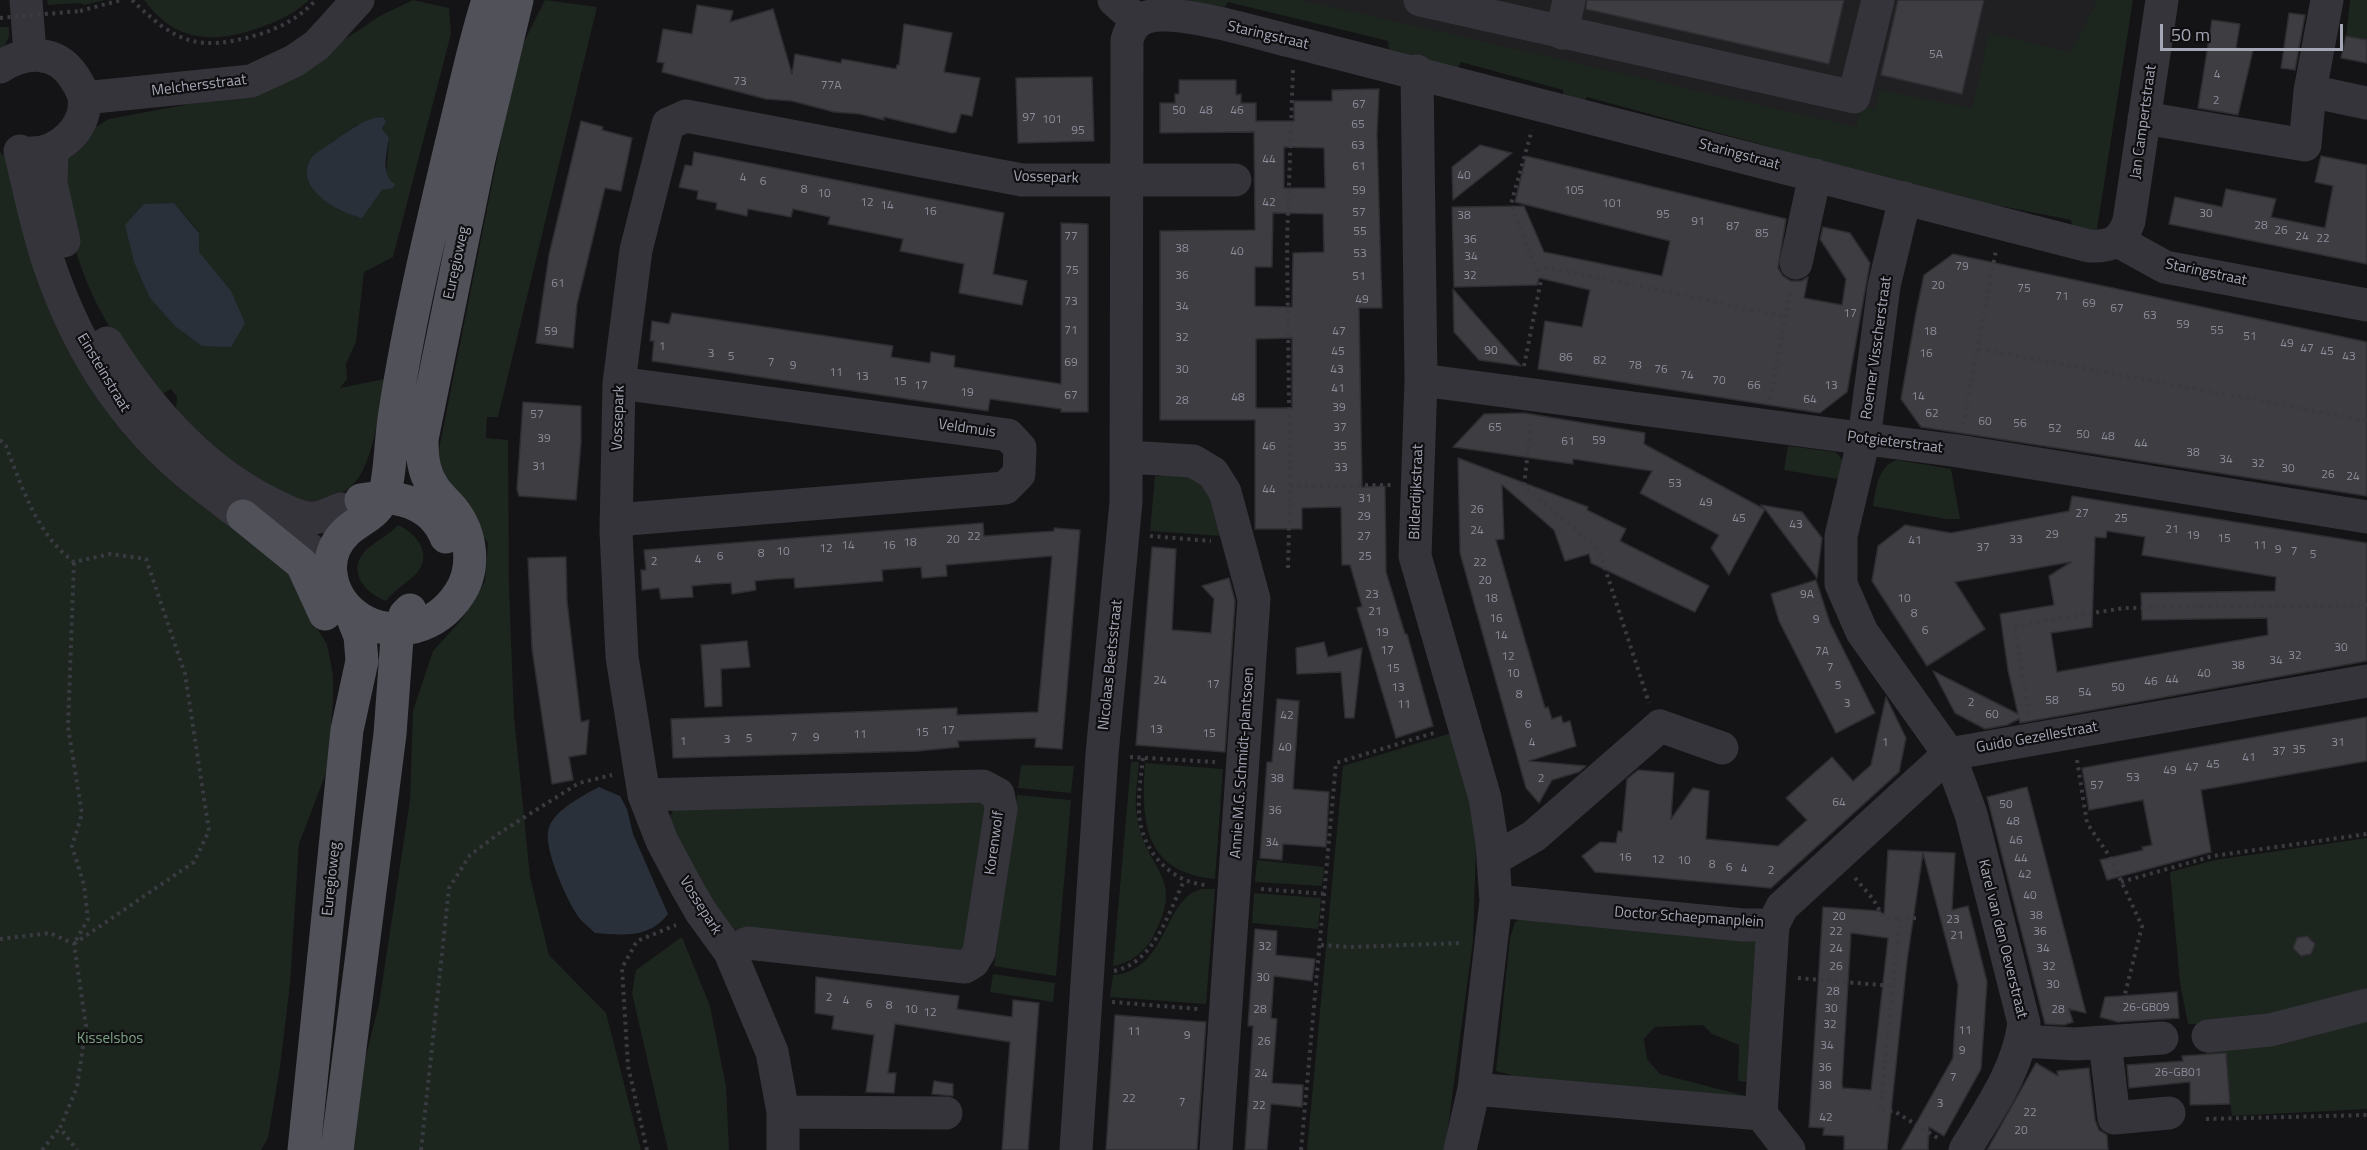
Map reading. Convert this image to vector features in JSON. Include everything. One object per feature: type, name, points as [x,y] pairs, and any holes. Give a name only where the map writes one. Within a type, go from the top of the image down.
[{"type":"main road","points":[[362,502],[387,486],[394,414],[433,213],[488,0]]},
{"type":"main road","name":"Euregioweg","points":[[413,626],[446,610],[462,590],[470,554],[468,541],[459,518],[440,498],[427,477],[422,456],[422,439],[479,159],[517,0]]},
{"type":"main road","points":[[337,1150],[390,734],[416,637],[413,626],[405,615],[412,608],[425,603],[443,582],[447,569],[447,542],[435,517],[424,508],[404,500],[362,502]]},
{"type":"main road","points":[[331,575],[334,552],[339,542],[346,532],[373,514],[362,502]]},
{"type":"main road","points":[[243,516],[302,564],[320,607],[338,633],[343,645],[347,730]]},
{"type":"main road","name":"Euregioweg","points":[[304,1150],[347,730],[362,661],[360,636],[350,611],[340,601],[331,575]]},
{"type":"main road","points":[[350,611],[368,623],[413,626]]},
{"type":"street","points":[[26,0],[30,54]]},
{"type":"street","name":"Melchersstraat","points":[[84,98],[251,81],[294,61],[317,45],[358,0]]},
{"type":"street","points":[[1420,0],[1854,97],[1878,0]]},
{"type":"street","points":[[1562,33],[1569,0]]},
{"type":"street","name":"Jan Campertstraat","points":[[2118,241],[2125,233],[2129,221],[2162,0]]},
{"type":"street","points":[[2144,118],[2305,145],[2310,91],[2327,0]]},
{"type":"street","name":"Staringstraat","points":[[1126,10],[1152,16],[1186,17],[1417,71],[2089,246],[2105,247],[2118,241],[2165,267],[2367,305]]},
{"type":"street","name":"Nicolaas Beetsstraat","points":[[1076,1150],[1085,985],[1102,754],[1123,534],[1127,457],[1126,10]]},
{"type":"street","points":[[0,67],[14,58],[30,54],[58,61],[70,71],[84,98],[77,127],[65,142],[52,150],[38,153],[10,145]]},
{"type":"street","name":"Bilderdijkstraat","points":[[1417,71],[1421,380],[1415,556],[1485,798],[1494,859],[1496,901]]},
{"type":"street","points":[[2310,91],[2367,104]]},
{"type":"street","name":"Vossepark","points":[[783,1150],[783,1112],[772,1052],[730,952],[701,912],[662,841],[642,784],[622,657],[616,520],[619,383],[639,238],[668,124],[686,116],[1022,180],[1128,180]]},
{"type":"street","name":"Einsteinstraat","points":[[10,145],[49,264],[72,318],[111,392],[155,446],[178,467],[243,516],[301,540],[322,559],[331,575]]},
{"type":"street","name":"Einsteinstraat","points":[[52,150],[51,183],[62,235],[79,289],[104,339],[141,393],[174,430],[200,454],[258,496],[302,517],[325,516],[362,502]]},
{"type":"street","points":[[1796,263],[1815,174]]},
{"type":"street","points":[[1128,180],[1235,180]]},
{"type":"street","name":"Roemer Visscherstraat","points":[[1905,198],[1884,285],[1864,439],[1841,536],[1841,584],[1862,632],[1949,754]]},
{"type":"street","name":"Potgieterstraat","points":[[1421,380],[1958,451],[2367,517]]},
{"type":"street","name":"Veldmuis","points":[[616,520],[1005,489],[1019,474],[1020,448],[1008,435],[619,383]]},
{"type":"street","name":"Annie M.G. Schmidt-plantsoen","points":[[1127,457],[1193,461],[1201,464],[1220,482],[1239,543],[1254,610],[1216,1150]]},
{"type":"street","name":"Guido Gezellestraat","points":[[1949,754],[2367,681]]},
{"type":"street","points":[[1494,859],[1534,836],[1660,726],[1722,748]]},
{"type":"street","points":[[1773,925],[1782,907],[1949,754]]},
{"type":"street","name":"Karel van den Oeverstraat","points":[[1949,754],[1971,814],[2024,1023],[2022,1041],[2010,1073],[1957,1147]]},
{"type":"street","name":"Korenwolf","points":[[642,784],[983,786],[998,794],[1001,808],[979,952],[973,962],[965,967],[748,943],[730,952]]},
{"type":"street","points":[[1460,1150],[1474,1089],[1496,901]]},
{"type":"street","name":"Doctor Schaepmanplein","points":[[1496,901],[1773,925],[1761,1114]]},
{"type":"street","points":[[2208,1036],[2270,1030],[2367,1005]]},
{"type":"street","points":[[2022,1041],[2075,1044],[2162,1038]]},
{"type":"street","points":[[2109,1042],[2114,1118],[2169,1113]]},
{"type":"street","points":[[1474,1089],[1761,1114],[1789,1150]]},
{"type":"street","points":[[783,1112],[946,1113]]},
{"type":"path","points":[[0,18],[80,11],[121,0]]},
{"type":"path","points":[[132,0],[173,33],[206,45],[232,42],[282,26],[296,18],[316,0]]},
{"type":"path","points":[[1288,568],[1290,486],[1287,242],[1294,42]]},
{"type":"path","points":[[1539,103],[1511,204],[1536,269],[1542,275],[1526,394],[1524,486],[1599,550],[1658,728]]},
{"type":"path","points":[[1958,451],[2001,223]]},
{"type":"path","points":[[1764,426],[1796,263]]},
{"type":"path","points":[[1536,269],[1549,268],[1634,285]]},
{"type":"path","points":[[1640,286],[1786,317]]},
{"type":"path","points":[[1979,349],[2224,394]]},
{"type":"path","points":[[2231,395],[2367,421]]},
{"type":"path","points":[[0,440],[6,446],[38,522],[60,552],[74,562],[110,554],[146,559],[185,674],[209,831],[194,862],[74,944]]},
{"type":"path","points":[[1290,486],[1417,485]]},
{"type":"path","points":[[1123,534],[1239,543]]},
{"type":"path","points":[[42,1150],[60,1128],[76,1087],[86,1026],[74,944],[88,919],[84,885],[72,846],[82,813],[68,727],[74,562]]},
{"type":"path","points":[[2034,739],[2014,626],[2124,608],[2367,605]]},
{"type":"path","points":[[1301,1150],[1326,894],[1336,763],[1463,724]]},
{"type":"path","points":[[2073,732],[2087,823],[2110,857],[2142,926],[2109,1042]]},
{"type":"path","points":[[1102,754],[1244,764]]},
{"type":"path","points":[[1143,758],[1139,815],[1154,854],[1171,873],[1184,881],[1326,894]]},
{"type":"path","points":[[421,1150],[449,888],[470,855],[501,832],[579,783],[642,784]]},
{"type":"path","points":[[2121,882],[2213,856],[2367,834]]},
{"type":"path","points":[[1837,857],[1873,899],[1884,918],[1916,918]]},
{"type":"path","points":[[1085,985],[1114,971],[1128,968],[1139,960],[1157,936],[1184,881]]},
{"type":"path","points":[[647,1150],[628,1066],[622,968],[637,941],[688,921],[701,912]]},
{"type":"path","points":[[1900,919],[1880,1110],[1894,1111],[1957,1147]]},
{"type":"path","points":[[0,939],[50,933],[74,944]]},
{"type":"path","points":[[1321,945],[1350,947],[1491,942]]},
{"type":"path","points":[[1770,975],[1893,986]]},
{"type":"path","points":[[1085,985],[1225,1011]]},
{"type":"path","points":[[2206,1119],[2367,1115]]},
{"type":"path","points":[[60,1128],[77,1150]]},
{"type":"shaded area","points":[[1228,0],[2097,0],[2072,52],[2044,189]]},
{"type":"shaded area","points":[[383,117],[386,121],[382,129],[389,138],[386,170],[390,180],[395,184],[393,188],[382,190],[362,218],[342,211],[321,197],[313,189],[308,179],[307,168],[315,154],[349,131],[365,121]]},
{"type":"shaded area","points":[[174,203],[199,233],[199,252],[231,291],[245,323],[231,347],[202,346],[175,326],[150,298],[134,262],[125,225],[144,204]]},
{"type":"shaded area","points":[[599,787],[620,796],[627,809],[633,834],[668,914],[661,922],[644,932],[595,933],[580,919],[571,905],[552,858],[548,835],[553,820],[571,803]]},
{"type":"green space","points":[[47,0],[105,0],[84,5],[80,3],[48,5]]},
{"type":"green space","points":[[144,0],[309,0],[277,21],[239,34],[209,37],[194,36],[168,24]]},
{"type":"green space","points":[[413,0],[449,8],[451,34],[393,257],[364,272],[356,342],[346,364],[347,379],[340,388],[384,379],[371,450],[362,472],[344,492],[321,500],[294,500],[269,491],[175,418],[177,397],[171,389],[155,398],[102,314],[82,270],[67,214],[64,161],[92,129],[109,119],[232,96],[330,49],[380,16]],"holes":[[[380,117],[384,124],[382,131],[389,138],[386,173],[391,188],[382,190],[362,217],[354,216],[313,156],[355,126]],[[174,203],[199,232],[199,252]]]},
{"type":"green space","points":[[545,0],[597,7],[498,417],[487,417],[486,438],[508,440],[509,587],[514,717],[530,877],[549,955],[606,1013],[641,1150],[346,1150],[350,1119],[379,1004],[410,800],[413,711],[433,651],[462,619],[485,581],[488,543],[440,470],[439,449],[518,54]]},
{"type":"green space","points":[[1145,0],[1302,0],[1856,127],[1861,106],[1875,110],[1879,90],[1972,108],[1989,33],[2071,52],[2097,0],[2133,0],[2097,229],[2090,230],[2072,227],[2071,220],[1946,195],[1587,97],[1584,102],[1563,97],[1563,90],[1461,62],[1457,68],[1389,50],[1388,41],[1228,2],[1224,8]]},
{"type":"green space","points":[[2350,0],[2367,0],[2367,40],[2346,36]]},
{"type":"green space","points":[[0,27],[9,27],[9,37],[0,56]]},
{"type":"green space","name":"Kisselsbos","points":[[0,152],[10,161],[43,268],[287,569],[309,616],[327,644],[333,675],[328,768],[299,844],[290,984],[280,1067],[268,1138],[261,1150],[0,1150]]},
{"type":"green space","points":[[1788,446],[1836,452],[1844,462],[1838,479],[1784,470]]},
{"type":"green space","points":[[1897,460],[1951,469],[1960,519],[1946,519],[1873,506],[1882,472]]},
{"type":"green space","points":[[1155,476],[1193,476],[1204,481],[1222,536],[1150,531]]},
{"type":"green space","points":[[398,525],[417,540],[421,546],[423,560],[421,568],[415,575],[386,601],[364,586],[358,572],[358,564],[368,548]]},
{"type":"green space","points":[[1451,733],[1477,818],[1473,941],[1445,1150],[1307,1150],[1343,766]]},
{"type":"green space","points":[[1131,762],[1139,762],[1136,803],[1141,835],[1161,874],[1166,900],[1162,916],[1146,947],[1131,960],[1113,966]]},
{"type":"green space","points":[[1145,763],[1223,769],[1215,879],[1191,874],[1173,866],[1160,855],[1146,823]]},
{"type":"green space","points":[[1021,765],[1074,766],[1071,793],[1018,788]]},
{"type":"green space","points":[[966,793],[990,804],[975,943],[954,960],[728,929],[667,822],[674,809]]},
{"type":"green space","points":[[1017,795],[1071,800],[1056,976],[994,966]]},
{"type":"green space","points":[[2367,838],[2367,1109],[2232,1116],[2224,1054],[2206,1054],[2202,1024],[2188,1024],[2180,983],[2170,872],[2215,860]]},
{"type":"green space","points":[[1257,860],[1324,867],[1322,886],[1255,882]]},
{"type":"green space","points":[[1202,889],[1215,889],[1206,1004],[1110,997],[1113,975],[1131,971],[1145,961],[1179,906],[1189,895]]},
{"type":"green space","points":[[1254,893],[1321,898],[1318,929],[1252,923]]},
{"type":"green space","points":[[1528,915],[1754,936],[1765,945],[1753,1083],[1738,1081],[1739,1045],[1712,1034],[1703,1025],[1655,1027],[1644,1039],[1647,1059],[1660,1074],[1746,1096],[1744,1102],[1511,1083],[1511,1075],[1496,1071],[1510,938],[1515,922]]},
{"type":"green space","points":[[682,937],[710,1006],[726,1086],[729,1150],[668,1150],[632,993],[636,970]]},
{"type":"green space","points":[[993,974],[1055,983],[1053,1002],[990,992]]},
{"type":"building","points":[[1587,0],[1844,0],[1829,64],[1586,9]]},
{"type":"building","points":[[1898,0],[1984,0],[1962,94],[1881,75]]},
{"type":"building","points":[[697,5],[733,11],[730,22],[773,9],[792,74],[795,54],[841,63],[842,59],[896,69],[899,65],[904,24],[952,33],[944,72],[980,78],[972,116],[961,114],[956,132],[952,133],[884,117],[884,120],[860,114],[834,112],[792,101],[766,99],[662,72],[664,63],[657,62],[663,29],[692,34]]},
{"type":"building","points":[[2289,13],[2305,15],[2295,70],[2281,68]]},
{"type":"building","points":[[2212,20],[2240,24],[2236,48],[2253,50],[2238,115],[2198,108]]},
{"type":"building","points":[[2346,36],[2367,40],[2367,63],[2341,58]]},
{"type":"building","points":[[1092,77],[1094,141],[1018,143],[1016,78]]},
{"type":"building","points":[[1179,80],[1236,80],[1236,95],[1241,94],[1241,103],[1256,103],[1256,121],[1294,121],[1294,101],[1332,101],[1332,90],[1379,89],[1377,134],[1382,308],[1359,308],[1362,487],[1385,486],[1386,572],[1405,634],[1407,634],[1433,726],[1396,738],[1357,608],[1362,606],[1350,565],[1342,565],[1341,507],[1302,508],[1302,529],[1255,529],[1255,420],[1160,420],[1160,231],[1255,230],[1254,132],[1160,133],[1160,103],[1175,103],[1175,94],[1179,94]],"holes":[[[1284,147],[1324,148],[1325,188],[1284,188]],[[1273,213],[1323,214],[1324,252],[1293,253],[1292,307],[1255,306],[1255,267],[1272,267]],[[1292,338],[1292,408],[1256,408],[1256,339]]]},
{"type":"building","points":[[581,121],[603,127],[602,130],[632,138],[621,191],[605,188],[577,304],[573,348],[536,343],[549,255]]},
{"type":"building","points":[[1480,145],[1512,153],[1453,200],[1452,167]]},
{"type":"building","points":[[694,152],[1004,213],[993,274],[1027,281],[1022,305],[959,293],[964,264],[900,251],[903,239],[828,224],[830,217],[793,209],[791,217],[748,209],[747,216],[716,209],[717,203],[697,199],[698,191],[679,187],[685,165],[692,166]]},
{"type":"building","points":[[1526,156],[1786,219],[1778,268],[1783,276],[1791,281],[1801,281],[1808,277],[1804,298],[1842,305],[1846,279],[1820,239],[1823,227],[1850,233],[1870,263],[1847,392],[1820,413],[1538,369],[1545,321],[1582,327],[1590,290],[1539,278],[1537,285],[1454,287],[1452,207],[1524,206],[1544,252],[1662,276],[1670,241],[1515,202]]},
{"type":"building","points":[[2321,156],[2367,165],[2367,264],[2169,224],[2175,197],[2222,207],[2226,189],[2276,199],[2271,217],[2325,228],[2333,186],[2315,182]]},
{"type":"building","points":[[1061,223],[1088,224],[1088,412],[1061,412],[1061,409],[990,399],[988,411],[652,361],[654,341],[650,341],[652,321],[669,324],[672,313],[893,346],[891,357],[910,360],[930,363],[931,352],[955,356],[954,367],[1061,384]]},
{"type":"building","points":[[1953,254],[2367,342],[2367,496],[1921,427],[1901,399],[1916,313],[1924,275]]},
{"type":"building","points":[[1453,289],[1521,366],[1479,360],[1454,332]]},
{"type":"building","points":[[523,402],[581,406],[581,443],[576,500],[519,496],[517,489]]},
{"type":"building","points":[[1524,413],[1645,433],[1644,444],[1764,509],[1761,505],[1802,512],[1822,538],[1817,578],[1765,509],[1729,575],[1711,548],[1719,535],[1640,493],[1652,471],[1573,459],[1573,464],[1453,447],[1484,414]]},
{"type":"building","points":[[1458,458],[1588,507],[1587,510],[1626,529],[1620,541],[1709,586],[1695,612],[1591,563],[1589,554],[1565,561],[1554,530],[1502,485],[1504,539],[1496,540],[1545,708],[1548,707],[1552,719],[1561,716],[1563,723],[1570,721],[1576,746],[1529,761],[1586,766],[1579,772],[1552,780],[1539,803],[1526,788],[1460,553]]},
{"type":"building","points":[[2072,496],[2367,543],[2367,661],[2020,723],[2019,719],[2007,725],[1985,729],[1955,713],[1933,671],[2018,714],[2008,670],[2000,614],[2054,605],[2049,576],[2071,562],[1955,582],[1985,629],[1927,666],[1872,581],[1878,546],[1905,525],[1951,533],[2069,511]],"holes":[[[2107,531],[2145,537],[2142,555],[2276,577],[2275,591],[2141,593],[2142,620],[2267,618],[2268,635],[2057,672],[2051,633],[2092,627],[2095,537],[2106,538]]]},
{"type":"building","points":[[983,523],[984,536],[1054,531],[1054,528],[1080,530],[1062,749],[1035,747],[1036,738],[958,741],[959,747],[918,751],[673,758],[671,719],[957,708],[957,715],[1038,712],[1052,556],[946,565],[947,576],[922,578],[921,567],[882,570],[883,581],[795,588],[794,578],[755,581],[756,590],[732,594],[731,583],[692,586],[693,597],[661,599],[659,588],[642,590],[641,570],[646,570],[644,550]]},
{"type":"building","points":[[1152,547],[1176,549],[1172,630],[1211,633],[1214,599],[1202,586],[1229,578],[1235,601],[1225,752],[1136,745]]},
{"type":"building","points":[[566,557],[567,601],[581,722],[589,720],[586,754],[569,757],[573,780],[552,784],[532,649],[528,558]]},
{"type":"building","points":[[1816,580],[1830,623],[1875,713],[1836,733],[1779,621],[1771,594]]},
{"type":"building","points":[[747,641],[750,667],[721,669],[722,706],[705,707],[701,645]]},
{"type":"building","points":[[1324,642],[1328,657],[1362,648],[1354,718],[1345,718],[1341,672],[1297,674],[1296,648]]},
{"type":"building","points":[[1886,697],[1906,738],[1899,772],[1771,888],[1595,872],[1582,856],[1600,842],[1616,843],[1618,831],[1622,832],[1627,779],[1638,770],[1674,773],[1671,819],[1693,788],[1709,791],[1706,839],[1778,846],[1807,820],[1786,798],[1832,757],[1853,781],[1871,765]]},
{"type":"building","points":[[1277,699],[1299,701],[1293,789],[1329,792],[1326,847],[1283,844],[1282,860],[1260,858],[1267,762],[1272,762]]},
{"type":"building","points":[[2367,717],[2367,761],[2201,790],[2211,852],[2107,880],[2100,860],[2143,850],[2142,847],[2152,845],[2143,800],[2089,810],[2082,768]]},
{"type":"building","points":[[2027,787],[2086,1013],[2069,1009],[2073,1022],[2064,1025],[2045,1024],[1987,797]]},
{"type":"building","points":[[1888,850],[1955,853],[1952,910],[1968,906],[1987,982],[1981,1069],[1944,1136],[1929,1127],[1928,1150],[1901,1150],[1953,1058],[1958,985],[1923,853],[1907,961],[1887,1150],[1844,1150],[1844,1136],[1823,1135],[1824,1128],[1809,1127],[1823,907],[1880,911],[1884,915]],"holes":[[[1851,933],[1888,938],[1871,1090],[1843,1088]]]},
{"type":"building","points":[[1255,929],[1277,931],[1276,955],[1315,959],[1312,981],[1274,976],[1271,1018],[1277,1019],[1272,1083],[1303,1085],[1302,1107],[1271,1104],[1267,1150],[1245,1150],[1253,1026],[1248,1026]]},
{"type":"building","points":[[2307,936],[2315,944],[2311,954],[2301,956],[2293,948],[2297,938]]},
{"type":"building","points":[[816,977],[959,996],[957,1009],[1012,1017],[1013,1000],[1039,1003],[1028,1150],[1002,1150],[1010,1042],[895,1024],[888,1073],[896,1073],[894,1093],[866,1092],[874,1035],[832,1029],[834,1016],[815,1013]]},
{"type":"building","points":[[2177,992],[2179,1018],[2118,1022],[2100,1017],[2105,997]]},
{"type":"building","points":[[1115,1015],[1206,1022],[1197,1150],[1106,1150]]},
{"type":"building","points":[[2226,1053],[2230,1104],[2190,1105],[2190,1082],[2129,1088],[2127,1065],[2183,1061],[2182,1056]]},
{"type":"building","points":[[2036,1063],[2058,1076],[2057,1071],[2089,1068],[2095,1120],[2099,1130],[2107,1135],[2108,1150],[1987,1150]]},
{"type":"building","points":[[934,1081],[953,1084],[953,1096],[932,1094]]}]
